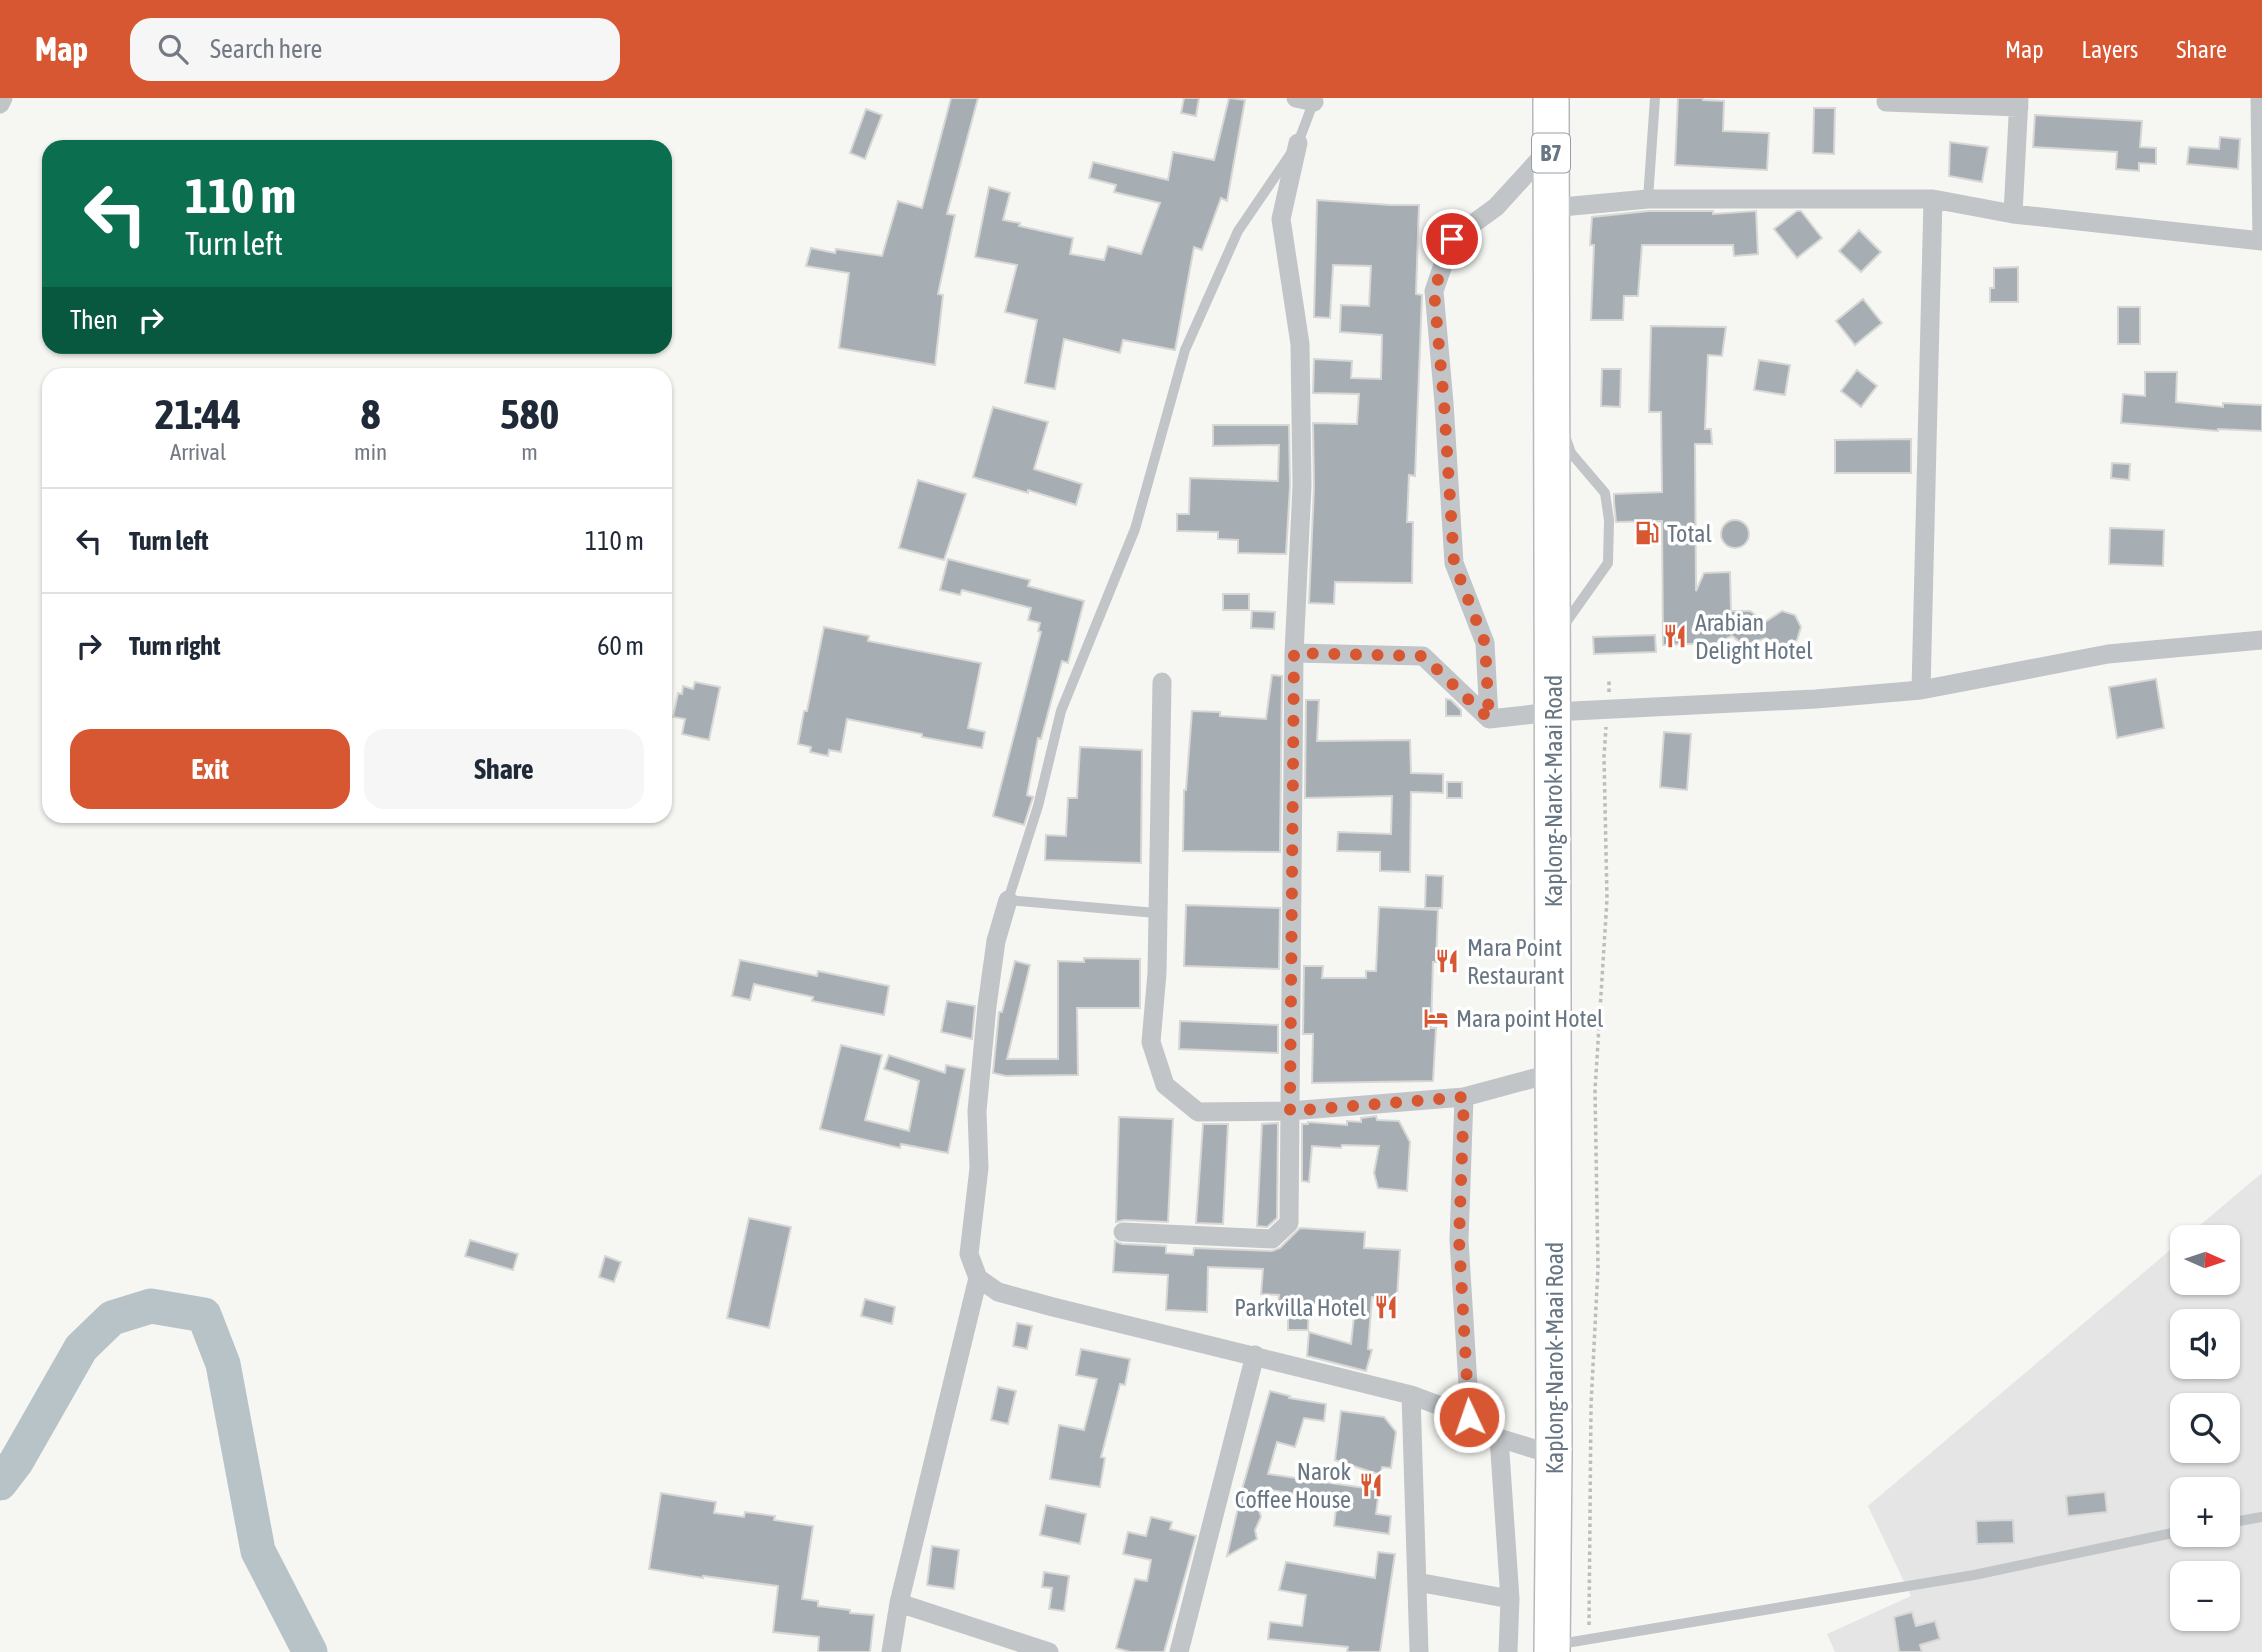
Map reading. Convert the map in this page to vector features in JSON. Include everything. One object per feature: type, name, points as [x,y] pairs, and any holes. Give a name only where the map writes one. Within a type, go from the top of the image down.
[{"type":"highway","name":"Kaplong-Narok-Maai Road","points":[[1551,98],[1555,1455],[1552,1649]]},
{"type":"street","points":[[0,104],[3,98]]},
{"type":"street","points":[[1551,208],[1648,199],[1933,199],[2013,214],[2262,241],[2260,98]]},
{"type":"street","points":[[1886,102],[2019,103],[2013,214]]},
{"type":"street","points":[[1123,1232],[1272,1239],[1289,1223],[1294,653],[1302,486],[1300,344],[1280,219],[1298,143]]},
{"type":"street","points":[[1489,719],[1485,643],[1454,563],[1434,291],[1452,239],[1496,207],[1551,146]]},
{"type":"street","points":[[1921,690],[1933,199]]},
{"type":"street","points":[[1294,653],[1423,656],[1489,719],[1553,712],[1816,699],[1921,690],[2108,654],[2262,640]]},
{"type":"street","points":[[1162,682],[1157,973],[1151,1042],[1165,1085],[1198,1112],[1290,1111],[1464,1097],[1553,1073]]},
{"type":"street","points":[[891,1652],[899,1603],[978,1278],[969,1254],[979,1168],[977,1111],[996,941],[1008,900]]},
{"type":"street","points":[[1464,1097],[1459,1240],[1469,1417]]},
{"type":"street","points":[[978,1278],[998,1292],[1411,1395],[1469,1417],[1499,1438],[1555,1455]]},
{"type":"street","points":[[1180,1652],[1255,1355]]},
{"type":"street","points":[[1411,1395],[1419,1652]]},
{"type":"street","points":[[1499,1438],[1510,1599],[1508,1652]]},
{"type":"street","points":[[1417,1582],[1510,1599]]},
{"type":"street","points":[[899,1603],[1049,1652]]},
{"type":"lane","points":[[1648,199],[1655,98]]},
{"type":"lane","points":[[1156,913],[1008,900],[1038,806],[1061,711],[1135,529],[1185,350],[1238,232],[1298,143],[1308,99]]},
{"type":"lane","points":[[1552,403],[1572,453],[1605,493],[1609,520],[1608,562],[1552,642]]},
{"type":"lane","points":[[2240,1521],[2262,1517]]},
{"type":"lane","points":[[1552,1649],[1589,1638],[1974,1575],[2170,1534]]},
{"type":"path","points":[[1608,693],[1609,680]]},
{"type":"path","points":[[1589,1638],[1591,1405],[1598,1268],[1595,1090],[1607,898],[1604,757],[1607,718]]},
{"type":"shaded area","points":[[2262,1173],[2262,1652],[1835,1652],[1827,1634],[1911,1596],[1868,1506],[2170,1250],[2170,1295],[2240,1295],[2240,1225],[2200,1225]]},
{"type":"building","points":[[951,98],[978,98],[947,214],[955,215],[938,294],[943,295],[935,365],[839,348],[849,273],[806,266],[811,248],[835,253],[836,249],[882,256],[898,201],[922,208]]},
{"type":"building","points":[[1184,98],[1199,98],[1196,116],[1181,113]]},
{"type":"building","points":[[1229,98],[1245,100],[1227,201],[1221,198],[1202,250],[1194,247],[1175,350],[1123,340],[1120,353],[1064,339],[1055,389],[1025,383],[1037,320],[1005,312],[1017,265],[975,257],[989,187],[1010,193],[1003,220],[1073,238],[1070,254],[1104,260],[1108,246],[1141,254],[1160,203],[1114,192],[1116,185],[1089,178],[1093,162],[1168,180],[1173,152],[1214,160]]},
{"type":"building","points":[[1678,98],[1724,101],[1723,131],[1769,133],[1767,170],[1675,165]]},
{"type":"building","points":[[1814,108],[1835,108],[1834,154],[1813,153]]},
{"type":"building","points":[[866,109],[882,115],[865,159],[850,153]]},
{"type":"building","points":[[2035,115],[2142,121],[2140,147],[2156,148],[2156,164],[2139,163],[2139,171],[2116,169],[2117,152],[2033,147]]},
{"type":"building","points":[[2220,137],[2240,139],[2238,169],[2187,164],[2189,147],[2219,149]]},
{"type":"building","points":[[1950,142],[1988,147],[1982,182],[1949,176]]},
{"type":"building","points":[[1317,200],[1419,205],[1416,294],[1422,295],[1415,476],[1409,475],[1407,522],[1413,522],[1412,583],[1335,582],[1334,604],[1309,603],[1314,487],[1313,423],[1357,424],[1359,394],[1313,393],[1314,359],[1352,361],[1351,378],[1381,379],[1382,335],[1340,332],[1341,305],[1369,306],[1371,266],[1333,265],[1330,318],[1314,317]]},
{"type":"building","points":[[1649,211],[1713,211],[1713,214],[1756,211],[1758,254],[1734,256],[1733,245],[1642,245],[1638,296],[1624,296],[1623,320],[1591,320],[1594,245],[1590,245],[1592,217]]},
{"type":"building","points":[[1797,211],[1801,211],[1822,238],[1797,258],[1774,229]]},
{"type":"building","points":[[1859,230],[1881,252],[1861,272],[1839,251]]},
{"type":"building","points":[[2018,267],[2018,302],[1990,302],[1990,288],[1994,288],[1994,268]]},
{"type":"building","points":[[1863,299],[1882,323],[1855,345],[1836,321]]},
{"type":"building","points":[[2118,307],[2140,307],[2140,344],[2118,344]]},
{"type":"building","points":[[1651,326],[1726,327],[1722,356],[1708,355],[1705,429],[1711,429],[1712,444],[1695,444],[1696,591],[1704,573],[1730,572],[1731,611],[1750,611],[1765,622],[1782,611],[1795,615],[1801,627],[1797,640],[1791,644],[1778,646],[1766,638],[1744,645],[1732,636],[1717,643],[1663,645],[1662,521],[1616,522],[1614,502],[1614,494],[1662,492],[1661,412],[1649,412]]},
{"type":"building","points":[[1759,360],[1790,365],[1785,395],[1754,390]]},
{"type":"building","points":[[1602,369],[1621,369],[1620,407],[1601,406]]},
{"type":"building","points":[[1857,370],[1877,386],[1861,407],[1841,391]]},
{"type":"building","points":[[2145,372],[2177,372],[2176,402],[2223,407],[2223,403],[2262,405],[2262,431],[2218,431],[2121,423],[2123,394],[2145,396]]},
{"type":"building","points":[[993,407],[1048,422],[1034,469],[1082,484],[1076,505],[973,477]]},
{"type":"building","points":[[1213,425],[1289,425],[1290,486],[1286,554],[1238,553],[1238,540],[1218,539],[1218,532],[1177,531],[1177,514],[1189,514],[1190,478],[1278,481],[1279,445],[1213,446]]},
{"type":"building","points":[[1911,439],[1911,473],[1835,473],[1835,440]]},
{"type":"building","points":[[2112,463],[2130,464],[2129,480],[2111,478]]},
{"type":"building","points":[[918,480],[966,494],[944,560],[899,548]]},
{"type":"building","points":[[1735,520],[1745,524],[1749,534],[1745,544],[1735,548],[1725,544],[1721,534],[1725,524]]},
{"type":"building","points":[[2110,528],[2164,530],[2163,566],[2109,564]]},
{"type":"building","points":[[948,559],[1030,580],[1028,586],[1084,601],[1068,663],[1062,661],[1041,739],[1038,738],[1027,795],[1033,797],[1024,825],[993,816],[1041,632],[1038,631],[1040,623],[1028,620],[1031,608],[962,590],[960,595],[940,590]]},
{"type":"building","points":[[1223,594],[1249,594],[1249,610],[1223,610]]},
{"type":"building","points":[[1252,611],[1275,612],[1274,629],[1251,628]]},
{"type":"building","points":[[824,627],[869,636],[868,641],[981,663],[968,728],[985,732],[982,748],[847,719],[841,752],[829,750],[828,756],[810,752],[811,747],[798,744]]},
{"type":"building","points":[[1655,635],[1656,652],[1594,654],[1593,637]]},
{"type":"building","points":[[1272,675],[1282,676],[1280,852],[1183,851],[1184,790],[1192,711],[1266,719]]},
{"type":"building","points":[[2156,679],[2164,728],[2117,738],[2109,687]]},
{"type":"building","points":[[695,682],[720,687],[709,740],[682,734],[685,719],[673,717],[678,693],[682,694],[683,686],[693,689]]},
{"type":"building","points":[[1446,699],[1451,700],[1461,710],[1461,716],[1446,716]]},
{"type":"building","points":[[1306,700],[1319,700],[1317,741],[1410,740],[1411,773],[1443,774],[1443,793],[1411,792],[1410,872],[1380,871],[1380,852],[1337,851],[1338,832],[1391,834],[1392,796],[1305,798]]},
{"type":"building","points":[[1664,732],[1691,734],[1687,790],[1660,787]]},
{"type":"building","points":[[1080,747],[1142,750],[1141,863],[1045,860],[1046,835],[1066,836],[1068,798],[1077,798]]},
{"type":"building","points":[[1447,782],[1462,782],[1462,798],[1447,798]]},
{"type":"building","points":[[1426,875],[1443,876],[1442,908],[1425,908]]},
{"type":"building","points":[[1186,905],[1280,908],[1279,969],[1184,966]]},
{"type":"building","points":[[1379,907],[1438,910],[1431,1028],[1436,1028],[1433,1081],[1312,1083],[1313,1034],[1303,1034],[1304,966],[1323,966],[1322,978],[1366,978],[1366,971],[1376,971]]},
{"type":"building","points":[[1084,958],[1140,959],[1140,1008],[1077,1008],[1078,1075],[1006,1076],[993,1073],[999,1012],[1002,1012],[1015,961],[1030,965],[1007,1059],[1058,1059],[1058,961],[1084,962]]},
{"type":"building","points":[[740,960],[817,976],[818,971],[889,986],[884,1015],[812,1001],[813,997],[754,984],[750,1000],[732,996]]},
{"type":"building","points":[[947,1001],[975,1006],[972,1039],[941,1032]]},
{"type":"building","points":[[1180,1021],[1278,1025],[1278,1053],[1179,1049]]},
{"type":"building","points":[[841,1045],[882,1055],[865,1120],[909,1131],[919,1081],[884,1069],[889,1055],[945,1073],[946,1065],[965,1069],[948,1153],[901,1144],[900,1148],[820,1129]]},
{"type":"building","points":[[1376,1116],[1377,1120],[1399,1121],[1410,1142],[1407,1191],[1378,1188],[1374,1173],[1379,1146],[1312,1146],[1309,1182],[1302,1181],[1302,1124],[1308,1122],[1347,1125],[1347,1121],[1361,1122],[1361,1118]]},
{"type":"building","points":[[1119,1117],[1173,1119],[1168,1222],[1116,1222]]},
{"type":"building","points":[[1278,1123],[1277,1218],[1267,1227],[1257,1226],[1262,1124]]},
{"type":"building","points":[[1203,1124],[1228,1124],[1223,1224],[1196,1223]]},
{"type":"building","points":[[749,1218],[791,1227],[769,1328],[727,1318]]},
{"type":"building","points":[[1300,1228],[1365,1232],[1364,1248],[1400,1250],[1397,1298],[1372,1297],[1368,1349],[1372,1350],[1366,1371],[1307,1356],[1309,1332],[1351,1344],[1355,1307],[1309,1305],[1308,1330],[1288,1330],[1288,1315],[1277,1314],[1279,1295],[1261,1294],[1263,1269],[1208,1267],[1207,1312],[1166,1310],[1168,1275],[1113,1272],[1115,1241],[1122,1244],[1166,1246],[1166,1253],[1193,1255],[1194,1248],[1272,1251],[1280,1248]]},
{"type":"building","points":[[470,1240],[518,1254],[513,1270],[465,1256]]},
{"type":"building","points":[[605,1256],[621,1262],[614,1282],[599,1277]]},
{"type":"building","points":[[865,1299],[895,1307],[892,1324],[861,1316]]},
{"type":"building","points":[[1017,1323],[1032,1326],[1027,1349],[1013,1346]]},
{"type":"building","points":[[1081,1349],[1130,1359],[1125,1385],[1120,1384],[1101,1457],[1105,1458],[1100,1487],[1050,1479],[1059,1425],[1084,1430],[1097,1379],[1076,1375]]},
{"type":"building","points":[[998,1387],[1016,1391],[1008,1424],[991,1420]]},
{"type":"building","points":[[1270,1391],[1290,1396],[1289,1398],[1326,1404],[1324,1421],[1304,1418],[1295,1447],[1277,1442],[1268,1474],[1379,1490],[1376,1514],[1391,1516],[1389,1534],[1334,1526],[1337,1500],[1270,1490],[1259,1510],[1261,1517],[1255,1530],[1257,1539],[1227,1556],[1243,1486]]},
{"type":"building","points":[[1341,1411],[1384,1417],[1396,1432],[1391,1468],[1382,1467],[1381,1475],[1335,1460]]},
{"type":"building","points":[[2105,1492],[2107,1512],[2068,1516],[2066,1496]]},
{"type":"building","points":[[661,1493],[716,1502],[714,1513],[744,1517],[745,1512],[775,1516],[774,1520],[813,1526],[802,1599],[818,1601],[818,1606],[874,1615],[870,1652],[818,1652],[819,1637],[773,1632],[778,1586],[649,1569]]},
{"type":"building","points":[[1046,1505],[1086,1514],[1080,1544],[1040,1535]]},
{"type":"building","points":[[1151,1517],[1172,1522],[1170,1529],[1196,1536],[1164,1652],[1130,1652],[1116,1648],[1135,1579],[1147,1581],[1151,1560],[1123,1554],[1128,1532],[1146,1536]]},
{"type":"building","points":[[2013,1520],[2014,1543],[1977,1544],[1976,1521]]},
{"type":"building","points":[[932,1546],[959,1550],[954,1589],[927,1585]]},
{"type":"building","points":[[1378,1552],[1395,1554],[1380,1652],[1347,1652],[1348,1647],[1268,1639],[1270,1622],[1302,1626],[1306,1595],[1279,1590],[1286,1562],[1375,1578]]},
{"type":"building","points":[[1044,1572],[1069,1576],[1064,1611],[1049,1609],[1052,1588],[1042,1587]]},
{"type":"building","points":[[1912,1612],[1916,1626],[1935,1621],[1940,1639],[1920,1645],[1922,1652],[1899,1652],[1894,1617]]},
{"type":"waterway","points":[[0,1483],[16,1462],[81,1348],[112,1318],[151,1306],[204,1315],[223,1364],[258,1551],[310,1652]]},
{"type":"place","name":"Total","points":[[1647,533]]},
{"type":"place","name":"Arabian Delight Hotel","points":[[1675,636]]},
{"type":"place","name":"Mara Point Restaurant","points":[[1447,961]]},
{"type":"place","name":"Mara point Hotel","points":[[1436,1018]]},
{"type":"place","name":"Parkvilla Hotel","points":[[1386,1307]]},
{"type":"place","name":"Narok Coffee House","points":[[1371,1485]]},
{"type":"route","points":[[1452,239],[1434,291],[1454,563],[1485,643],[1489,719],[1423,656],[1294,653],[1290,1111],[1464,1097],[1459,1240],[1469,1417]]}]
